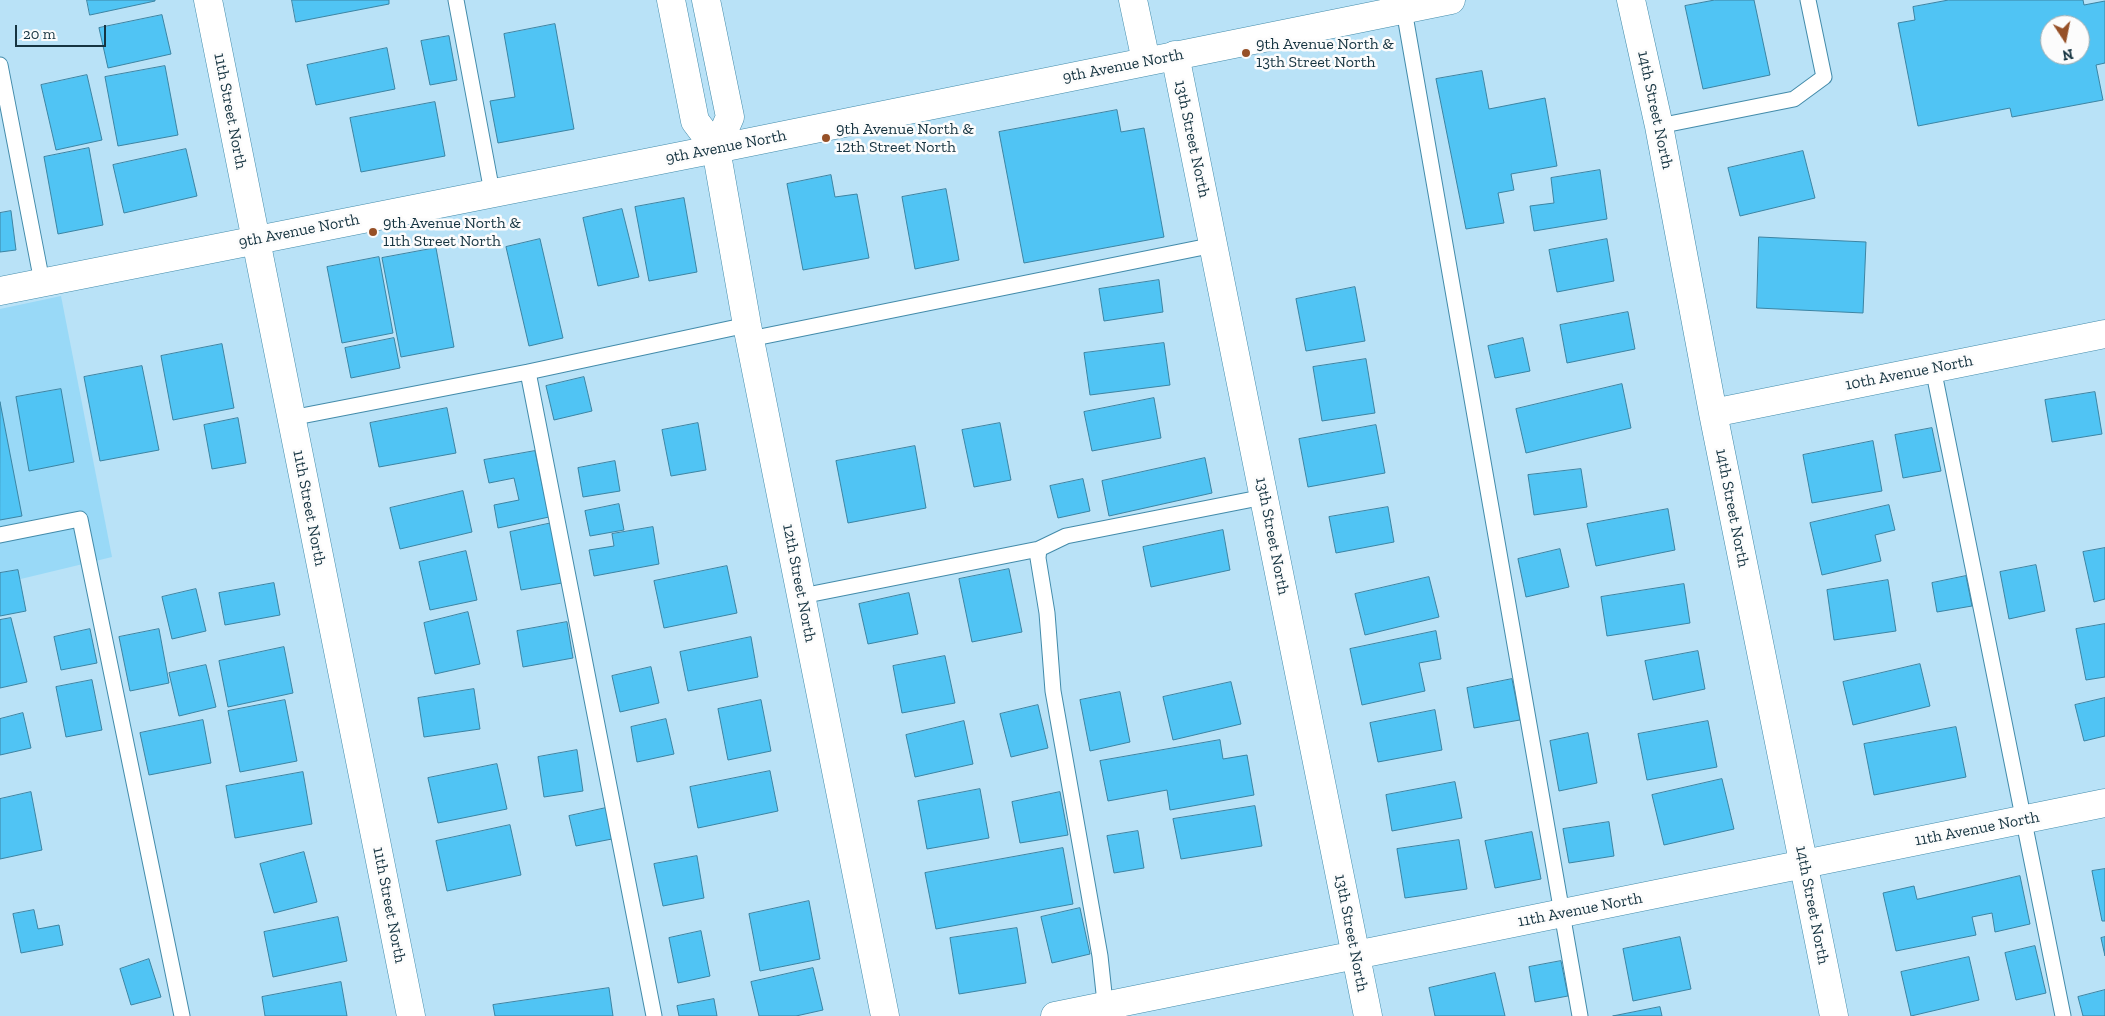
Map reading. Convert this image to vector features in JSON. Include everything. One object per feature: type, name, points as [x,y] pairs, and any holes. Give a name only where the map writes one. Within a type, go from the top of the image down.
[{"type":"street","name":"11th Street North","points":[[208,0],[411,1016]]},
{"type":"street","name":"12th Street North","points":[[671,0],[695,121],[716,149],[749,332],[885,1016]]},
{"type":"street","points":[[706,0],[730,117],[716,149]]},
{"type":"street","points":[[1133,0],[1146,61]]},
{"type":"street","name":"9th Avenue North","points":[[0,291],[716,149],[1451,0]]},
{"type":"street","name":"14th Street North","points":[[1631,0],[1659,126],[1713,413],[1834,1016]]},
{"type":"street","name":"13th Street North","points":[[1176,56],[1368,1016]]},
{"type":"street","name":"10th Avenue North","points":[[1713,413],[2105,334]]},
{"type":"street","name":"11th Avenue North","points":[[1055,1016],[1106,1011],[1356,955],[2105,803]]},
{"type":"lane","points":[[456,0],[492,192]]},
{"type":"lane","points":[[1659,126],[1794,100],[1824,77],[1808,0]]},
{"type":"lane","points":[[1404,10],[1580,1016]]},
{"type":"lane","points":[[0,65],[42,282]]},
{"type":"lane","points":[[291,418],[528,372],[1214,245]]},
{"type":"lane","points":[[1933,368],[2063,1016]]},
{"type":"lane","points":[[528,372],[654,1016]]},
{"type":"lane","points":[[802,596],[1039,549],[1066,536],[1264,498]]},
{"type":"lane","points":[[0,535],[80,519],[182,1016]]},
{"type":"lane","points":[[1039,549],[1038,558],[1047,613],[1053,691],[1100,956],[1106,1011]]},
{"type":"shaded area","points":[[61,296],[112,557],[0,584],[0,309]]},
{"type":"building","points":[[87,0],[155,0],[155,1],[90,15]]},
{"type":"building","points":[[292,0],[389,0],[389,4],[296,22]]},
{"type":"building","points":[[1715,0],[1754,0],[1770,75],[1703,89],[1685,6]]},
{"type":"building","points":[[1949,0],[2083,0],[2084,5],[2105,1],[2105,63],[2096,65],[2103,100],[2012,117],[2010,108],[1918,126],[1898,23],[1915,20],[1913,7]]},
{"type":"building","points":[[162,15],[171,54],[108,68],[99,28]]},
{"type":"building","points":[[555,24],[574,129],[498,143],[490,101],[515,97],[504,34]]},
{"type":"building","points":[[449,36],[457,80],[430,85],[421,41]]},
{"type":"building","points":[[387,48],[395,89],[316,105],[307,65]]},
{"type":"building","points":[[165,66],[178,135],[118,146],[105,77]]},
{"type":"building","points":[[1482,71],[1489,109],[1545,98],[1557,166],[1511,174],[1514,190],[1498,193],[1504,223],[1466,229],[1436,79]]},
{"type":"building","points":[[87,75],[102,140],[56,150],[41,85]]},
{"type":"building","points":[[435,102],[445,156],[361,172],[350,118]]},
{"type":"building","points":[[1117,110],[1121,132],[1144,128],[1164,237],[1024,263],[999,132]]},
{"type":"building","points":[[89,148],[103,225],[58,234],[44,157]]},
{"type":"building","points":[[186,149],[197,196],[124,213],[113,165]]},
{"type":"building","points":[[1803,151],[1815,198],[1740,216],[1728,168]]},
{"type":"building","points":[[1600,170],[1607,219],[1534,231],[1530,206],[1554,203],[1551,178]]},
{"type":"building","points":[[831,175],[835,197],[857,194],[869,258],[803,270],[787,184]]},
{"type":"building","points":[[946,189],[959,260],[915,269],[902,197]]},
{"type":"building","points":[[684,198],[697,272],[649,281],[635,207]]},
{"type":"building","points":[[622,209],[639,277],[598,286],[583,218]]},
{"type":"building","points":[[11,211],[16,250],[0,252],[0,213]]},
{"type":"building","points":[[1759,237],[1866,242],[1863,313],[1757,308]]},
{"type":"building","points":[[540,239],[563,338],[529,346],[506,247]]},
{"type":"building","points":[[1607,239],[1614,281],[1557,292],[1549,250]]},
{"type":"building","points":[[436,248],[454,347],[401,357],[382,258]]},
{"type":"building","points":[[379,257],[393,333],[342,343],[327,267]]},
{"type":"building","points":[[1159,280],[1163,312],[1104,321],[1099,289]]},
{"type":"building","points":[[1355,287],[1365,341],[1306,351],[1296,299]]},
{"type":"building","points":[[1628,312],[1635,349],[1567,363],[1560,325]]},
{"type":"building","points":[[394,338],[400,368],[351,378],[345,348]]},
{"type":"building","points":[[1523,338],[1530,371],[1495,378],[1488,346]]},
{"type":"building","points":[[1164,343],[1170,385],[1090,395],[1084,353]]},
{"type":"building","points":[[222,344],[234,408],[173,420],[161,356]]},
{"type":"building","points":[[1366,359],[1375,413],[1322,421],[1313,367]]},
{"type":"building","points":[[142,366],[159,450],[100,461],[84,377]]},
{"type":"building","points":[[584,377],[592,411],[554,420],[546,386]]},
{"type":"building","points":[[1622,384],[1631,428],[1526,453],[1516,409]]},
{"type":"building","points":[[61,389],[74,462],[29,471],[16,397]]},
{"type":"building","points":[[2095,392],[2102,434],[2052,442],[2045,400]]},
{"type":"building","points":[[1154,398],[1161,438],[1092,451],[1084,412]]},
{"type":"building","points":[[0,402],[22,516],[0,520]]},
{"type":"building","points":[[447,408],[456,453],[379,467],[370,423]]},
{"type":"building","points":[[238,418],[246,463],[212,469],[204,425]]},
{"type":"building","points":[[698,423],[706,470],[671,476],[662,430]]},
{"type":"building","points":[[1000,423],[1011,480],[974,487],[962,430]]},
{"type":"building","points":[[1376,425],[1385,473],[1308,487],[1299,439]]},
{"type":"building","points":[[1932,428],[1941,471],[1903,478],[1895,435]]},
{"type":"building","points":[[1873,441],[1882,491],[1812,503],[1803,455]]},
{"type":"building","points":[[915,446],[926,508],[848,523],[836,461]]},
{"type":"building","points":[[535,451],[549,517],[498,528],[494,505],[519,500],[514,478],[489,483],[484,460]]},
{"type":"building","points":[[1205,458],[1212,493],[1109,516],[1102,481]]},
{"type":"building","points":[[615,461],[620,491],[583,497],[578,468]]},
{"type":"building","points":[[1581,469],[1587,507],[1534,515],[1528,475]]},
{"type":"building","points":[[1083,479],[1090,511],[1058,518],[1050,486]]},
{"type":"building","points":[[463,491],[472,532],[400,549],[390,508]]},
{"type":"building","points":[[619,504],[624,530],[590,536],[585,511]]},
{"type":"building","points":[[1889,505],[1895,530],[1875,535],[1881,561],[1822,575],[1810,523]]},
{"type":"building","points":[[1388,507],[1394,542],[1336,553],[1329,517]]},
{"type":"building","points":[[1668,509],[1675,550],[1596,566],[1587,524]]},
{"type":"building","points":[[552,523],[562,583],[521,590],[510,532]]},
{"type":"building","points":[[653,527],[659,564],[594,576],[589,550],[614,546],[612,534]]},
{"type":"building","points":[[1223,530],[1230,570],[1151,587],[1143,547]]},
{"type":"building","points":[[2105,548],[2105,599],[2094,602],[2083,552]]},
{"type":"building","points":[[1560,549],[1569,587],[1526,597],[1518,559]]},
{"type":"building","points":[[466,551],[477,600],[430,610],[419,562]]},
{"type":"building","points":[[2036,565],[2045,611],[2009,619],[2000,572]]},
{"type":"building","points":[[727,566],[737,613],[664,628],[654,581]]},
{"type":"building","points":[[1009,569],[1022,632],[972,642],[959,579]]},
{"type":"building","points":[[18,570],[26,611],[0,616],[0,573]]},
{"type":"building","points":[[1966,576],[1972,606],[1937,612],[1932,583]]},
{"type":"building","points":[[1429,577],[1439,617],[1365,635],[1355,594]]},
{"type":"building","points":[[1888,580],[1896,631],[1834,640],[1827,590]]},
{"type":"building","points":[[274,583],[280,615],[225,625],[219,593]]},
{"type":"building","points":[[1684,584],[1690,623],[1607,636],[1601,597]]},
{"type":"building","points":[[196,589],[206,631],[172,639],[162,597]]},
{"type":"building","points":[[909,593],[918,634],[868,644],[859,604]]},
{"type":"building","points":[[468,612],[480,664],[435,674],[424,623]]},
{"type":"building","points":[[11,618],[27,682],[0,688],[0,620]]},
{"type":"building","points":[[567,622],[573,658],[523,667],[517,631]]},
{"type":"building","points":[[2105,624],[2105,677],[2086,680],[2076,629]]},
{"type":"building","points":[[90,629],[97,663],[61,670],[54,637]]},
{"type":"building","points":[[159,629],[169,683],[130,691],[119,637]]},
{"type":"building","points":[[1436,631],[1441,659],[1419,663],[1425,691],[1362,705],[1350,649]]},
{"type":"building","points":[[751,637],[758,677],[688,691],[680,652]]},
{"type":"building","points":[[284,647],[293,693],[228,707],[219,661]]},
{"type":"building","points":[[1698,651],[1705,689],[1653,700],[1645,661]]},
{"type":"building","points":[[945,656],[955,703],[902,713],[893,666]]},
{"type":"building","points":[[1920,664],[1930,706],[1853,725],[1843,682]]},
{"type":"building","points":[[206,665],[216,707],[179,716],[169,673]]},
{"type":"building","points":[[651,667],[659,703],[620,712],[612,676]]},
{"type":"building","points":[[1512,679],[1520,720],[1474,728],[1467,688]]},
{"type":"building","points":[[92,680],[102,730],[66,737],[56,687]]},
{"type":"building","points":[[1231,682],[1241,724],[1173,740],[1163,697]]},
{"type":"building","points":[[474,689],[480,729],[424,737],[418,698]]},
{"type":"building","points":[[1120,692],[1130,742],[1090,751],[1080,700]]},
{"type":"building","points":[[2105,698],[2105,736],[2084,741],[2075,705]]},
{"type":"building","points":[[285,700],[297,761],[240,772],[228,711]]},
{"type":"building","points":[[761,700],[771,751],[728,760],[718,709]]},
{"type":"building","points":[[1038,705],[1048,748],[1011,757],[1000,714]]},
{"type":"building","points":[[1435,710],[1442,750],[1378,762],[1370,723]]},
{"type":"building","points":[[23,713],[31,748],[0,755],[0,719]]},
{"type":"building","points":[[666,719],[674,754],[637,762],[631,727]]},
{"type":"building","points":[[203,720],[211,763],[149,775],[140,733]]},
{"type":"building","points":[[964,721],[973,764],[915,777],[906,735]]},
{"type":"building","points":[[1708,721],[1717,767],[1647,780],[1638,734]]},
{"type":"building","points":[[1956,727],[1966,777],[1874,795],[1864,744]]},
{"type":"building","points":[[1588,733],[1597,783],[1559,791],[1550,741]]},
{"type":"building","points":[[1220,740],[1223,759],[1247,755],[1254,795],[1170,810],[1167,790],[1108,801],[1100,761]]},
{"type":"building","points":[[577,750],[583,791],[544,797],[538,757]]},
{"type":"building","points":[[497,764],[507,809],[438,823],[428,778]]},
{"type":"building","points":[[770,771],[778,811],[698,828],[690,787]]},
{"type":"building","points":[[303,772],[312,824],[235,838],[226,786]]},
{"type":"building","points":[[1722,779],[1734,829],[1664,845],[1652,795]]},
{"type":"building","points":[[1455,782],[1462,818],[1392,831],[1386,795]]},
{"type":"building","points":[[980,789],[989,838],[927,849],[918,801]]},
{"type":"building","points":[[31,792],[42,850],[0,859],[0,799]]},
{"type":"building","points":[[1060,792],[1068,835],[1020,843],[1012,802]]},
{"type":"building","points":[[1255,806],[1262,846],[1181,859],[1173,819]]},
{"type":"building","points":[[606,808],[612,839],[576,846],[569,816]]},
{"type":"building","points":[[1609,822],[1614,856],[1569,863],[1563,829]]},
{"type":"building","points":[[510,825],[521,875],[447,891],[436,841]]},
{"type":"building","points":[[1138,831],[1144,868],[1114,873],[1107,836]]},
{"type":"building","points":[[1532,832],[1541,879],[1495,888],[1485,841]]},
{"type":"building","points":[[1459,840],[1467,889],[1405,898],[1397,849]]},
{"type":"building","points":[[1063,848],[1073,904],[936,929],[925,873]]},
{"type":"building","points":[[304,852],[317,902],[274,913],[260,864]]},
{"type":"building","points":[[697,856],[704,898],[663,906],[654,864]]},
{"type":"building","points":[[2105,869],[2105,921],[2102,921],[2092,871]]},
{"type":"building","points":[[2020,876],[2030,924],[1995,932],[1992,913],[1972,917],[1976,935],[1896,951],[1883,893],[1914,886],[1917,899]]},
{"type":"building","points":[[809,901],[820,959],[760,971],[749,914]]},
{"type":"building","points":[[1080,908],[1090,954],[1052,963],[1041,917]]},
{"type":"building","points":[[34,910],[38,929],[59,925],[63,945],[21,953],[13,914]]},
{"type":"building","points":[[338,917],[347,961],[273,977],[264,932]]},
{"type":"building","points":[[1017,928],[1026,983],[959,994],[950,938]]},
{"type":"building","points":[[701,931],[710,976],[678,983],[669,938]]},
{"type":"building","points":[[1680,937],[1691,989],[1633,1001],[1623,949]]},
{"type":"building","points":[[2105,937],[2105,956],[2101,938]]},
{"type":"building","points":[[2035,946],[2046,993],[2016,1000],[2005,953]]},
{"type":"building","points":[[1969,957],[1979,1000],[1911,1016],[1901,972]]},
{"type":"building","points":[[149,959],[161,997],[131,1005],[120,969]]},
{"type":"building","points":[[1561,961],[1568,996],[1535,1002],[1529,967]]},
{"type":"building","points":[[813,968],[823,1010],[796,1016],[759,1016],[751,982]]},
{"type":"building","points":[[1495,973],[1505,1016],[1435,1016],[1429,988]]},
{"type":"building","points":[[341,982],[347,1016],[265,1016],[262,997]]},
{"type":"building","points":[[609,988],[613,1016],[495,1016],[493,1005]]},
{"type":"building","points":[[2105,990],[2105,1016],[2083,1016],[2078,997]]},
{"type":"building","points":[[714,999],[717,1016],[679,1016],[677,1006]]},
{"type":"building","points":[[1660,1007],[1662,1016],[1613,1016]]},
{"type":"place","name":"9th Avenue North & 13th Street North","points":[[1246,53]]},
{"type":"place","name":"9th Avenue North & 12th Street North","points":[[826,138]]},
{"type":"place","name":"9th Avenue North & 11th Street North","points":[[373,232]]}]
